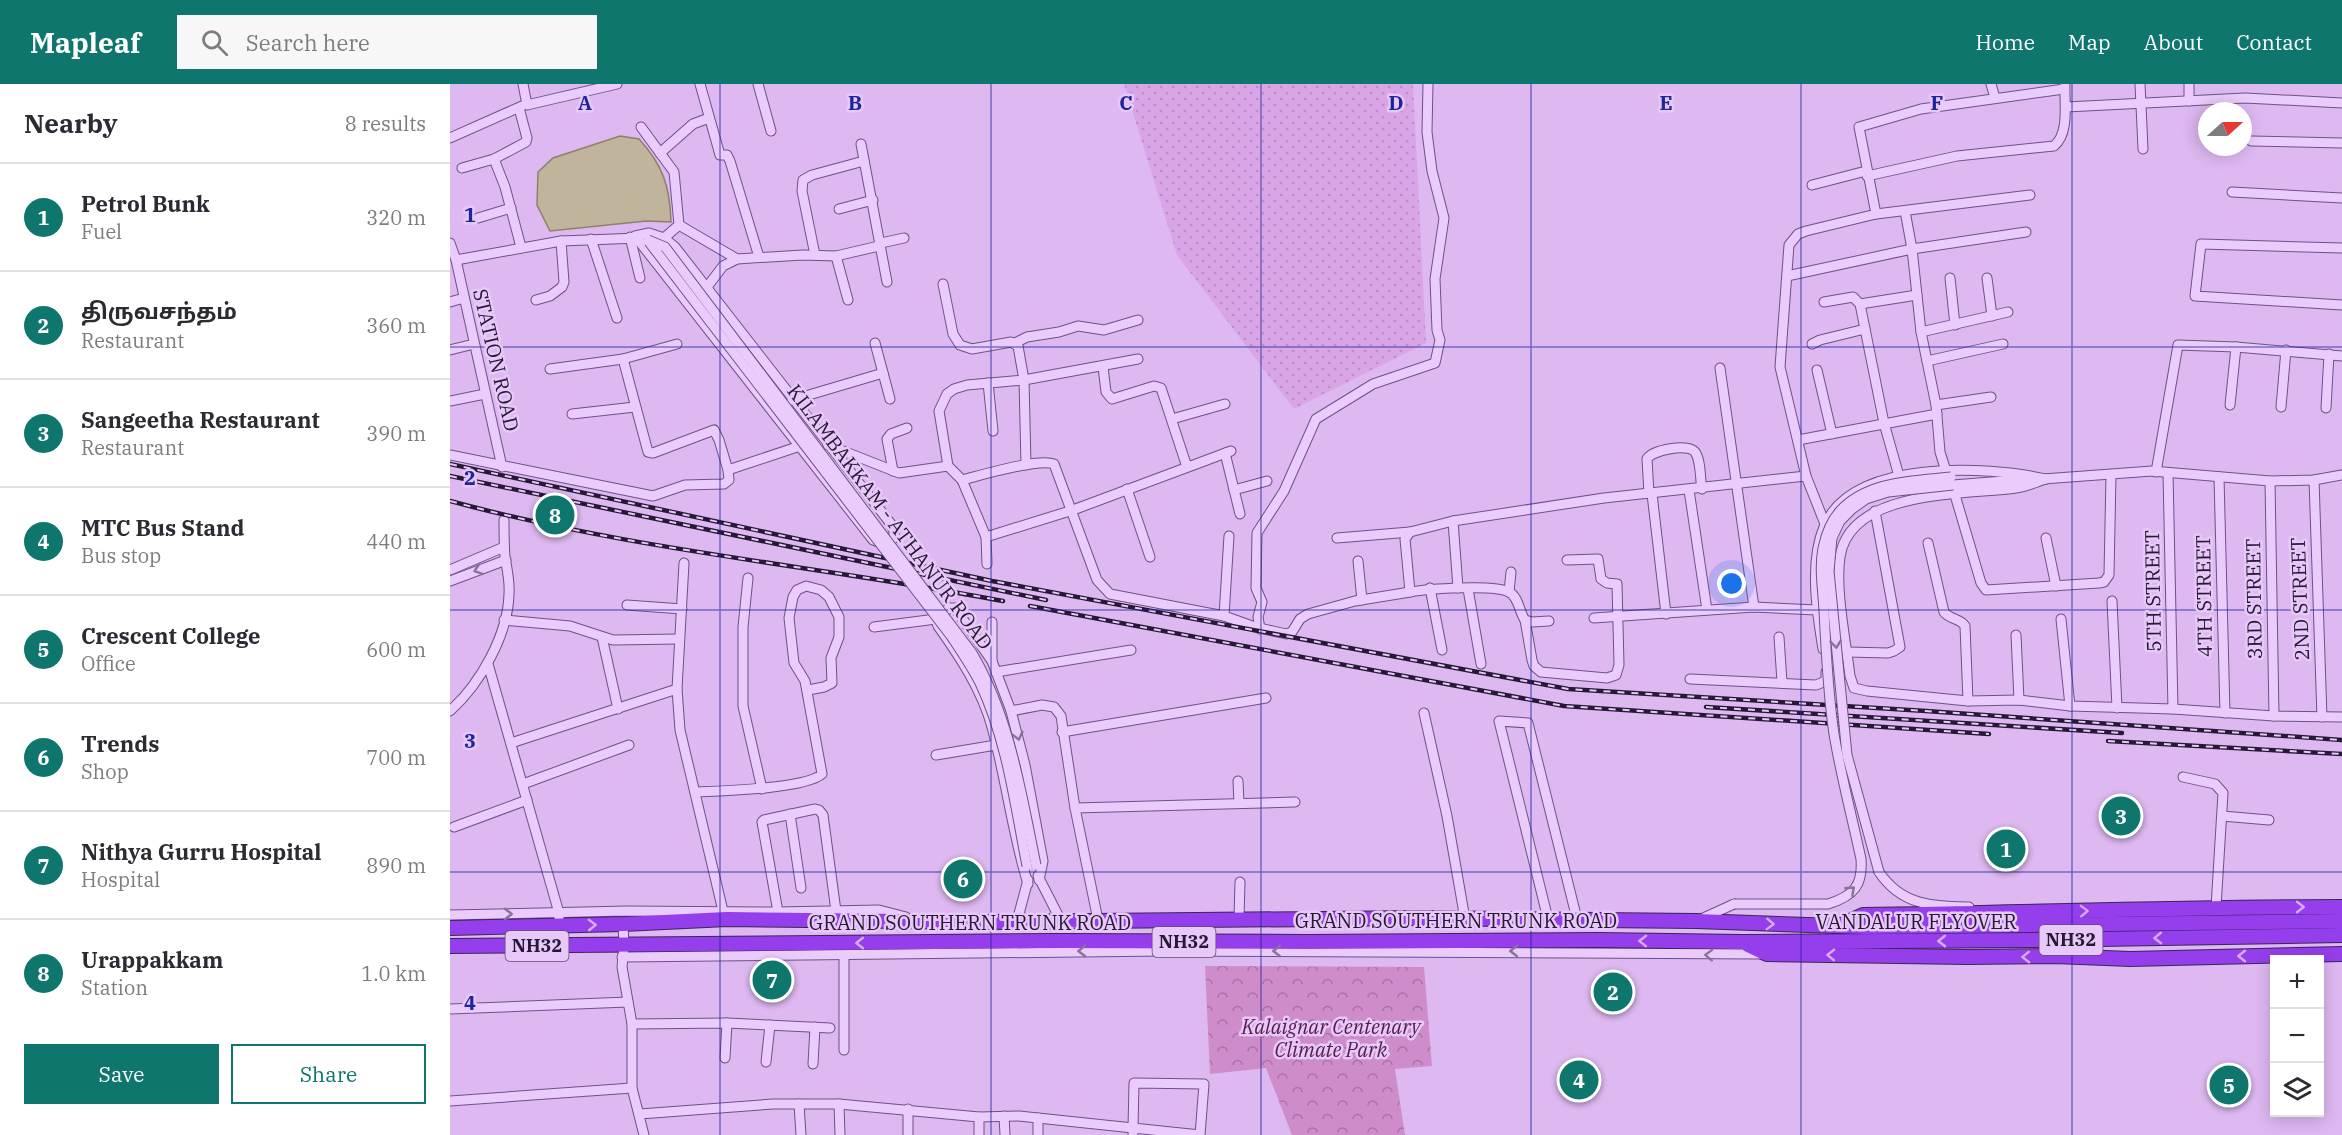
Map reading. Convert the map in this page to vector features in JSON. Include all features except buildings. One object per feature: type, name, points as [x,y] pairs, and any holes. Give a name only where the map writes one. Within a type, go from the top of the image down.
[{"type":"highway","points":[[1839,926],[1863,915],[2216,907],[2342,907]]},
{"type":"highway","name":"GRAND SOUTHERN TRUNK ROAD","points":[[450,928],[559,919],[623,924],[727,919],[1017,921]]},
{"type":"highway","name":"GRAND SOUTHERN TRUNK ROAD","points":[[1060,921],[1577,919],[1839,926]]},
{"type":"highway","name":"NH32","points":[[1017,921],[1060,921]]},
{"type":"highway","name":"VANDALUR FLYOVER","points":[[1839,926],[2342,921]]},
{"type":"highway","name":"VANDALUR FLYOVER","points":[[1743,942],[2342,935]]},
{"type":"highway","name":"GRAND SOUTHERN TRUNK ROAD","points":[[450,946],[623,951],[1061,941],[1743,942]]},
{"type":"highway","points":[[1743,942],[1767,954],[2055,956],[2130,959],[2342,954]]},
{"type":"street","points":[[462,168],[494,159],[526,142],[523,84]]},
{"type":"street","points":[[700,84],[720,155],[728,155],[730,160],[759,257]]},
{"type":"street","points":[[758,84],[771,131]]},
{"type":"street","points":[[1260,629],[1258,616],[1262,602],[1256,588],[1257,533],[1284,491],[1316,419],[1373,384],[1435,363],[1440,340],[1437,330],[1435,279],[1444,218],[1432,171],[1427,132],[1428,84]]},
{"type":"street","points":[[1991,84],[1995,98]]},
{"type":"street","points":[[2140,84],[2143,149]]},
{"type":"street","points":[[2189,84],[2189,100]]},
{"type":"street","points":[[450,138],[523,106],[612,85]]},
{"type":"street","points":[[1812,185],[1867,174],[1957,156],[2054,146],[2062,136],[2066,106],[2065,87],[1921,109],[1859,127],[1867,174],[1876,214]]},
{"type":"street","points":[[2066,106],[2245,98],[2342,103]]},
{"type":"street","points":[[660,153],[693,124],[709,118]]},
{"type":"street","points":[[641,127],[674,172],[679,225]]},
{"type":"street","points":[[2252,141],[2342,143]]},
{"type":"street","points":[[861,144],[887,282]]},
{"type":"street","points":[[494,159],[521,246]]},
{"type":"street","points":[[814,255],[802,192],[803,180],[812,175],[864,161]]},
{"type":"street","points":[[2232,192],[2342,198]]},
{"type":"street","points":[[1825,524],[1806,477],[1780,368],[1789,245],[1798,234],[1876,214],[2030,195]]},
{"type":"street","points":[[839,209],[873,200]]},
{"type":"street","points":[[478,218],[511,208]]},
{"type":"street","points":[[1905,211],[1912,249],[1921,332],[1936,410],[1940,452],[1946,471]]},
{"type":"street","points":[[664,238],[679,225]]},
{"type":"street","points":[[679,225],[737,259]]},
{"type":"street","points":[[1787,276],[1912,249],[2026,232]]},
{"type":"street","points":[[649,233],[664,238],[675,247],[792,400],[891,524],[894,538],[890,542],[878,543],[873,540],[800,445],[632,236],[649,233]]},
{"type":"street","points":[[632,236],[640,278]]},
{"type":"street","name":"KILAMBAKKAM - ATHANUR ROAD","points":[[456,260],[521,246],[632,236],[665,247],[948,618],[972,653],[984,674],[1007,731],[1032,865],[1060,921]]},
{"type":"street","points":[[707,287],[723,266],[737,259],[836,256],[904,238]]},
{"type":"street","points":[[591,239],[617,318]]},
{"type":"street","points":[[536,300],[550,296],[562,287],[564,282],[561,241]]},
{"type":"street","points":[[450,243],[456,260]]},
{"type":"street","points":[[2342,248],[2200,244],[2195,296],[2342,305]]},
{"type":"street","points":[[836,256],[848,300]]},
{"type":"street","name":"STATION ROAD","points":[[456,260],[502,467]]},
{"type":"street","points":[[1950,278],[1955,324]]},
{"type":"street","points":[[1987,278],[1992,316]]},
{"type":"street","points":[[943,284],[953,334],[960,345],[972,349],[1015,343],[1024,337],[1059,332],[1078,326],[1104,330],[1138,320]]},
{"type":"street","points":[[1860,304],[1917,296]]},
{"type":"street","points":[[1824,302],[1853,297],[1860,304],[1884,423],[1899,476]]},
{"type":"street","points":[[450,302],[464,298]]},
{"type":"street","points":[[1921,332],[2008,312]]},
{"type":"street","points":[[1812,344],[1865,328]]},
{"type":"street","points":[[874,343],[890,399]]},
{"type":"street","points":[[1015,343],[1020,351],[1024,380],[1026,465]]},
{"type":"street","points":[[450,350],[474,344]]},
{"type":"street","points":[[550,369],[623,359],[677,344]]},
{"type":"street","points":[[1927,361],[2003,344]]},
{"type":"street","points":[[2156,472],[2178,345],[2236,347],[2342,356]]},
{"type":"street","points":[[2230,405],[2236,347]]},
{"type":"street","points":[[2281,407],[2286,351]]},
{"type":"street","points":[[2326,408],[2329,354]]},
{"type":"street","points":[[450,455],[648,496],[659,495],[685,484],[724,484],[729,480],[719,440],[714,430],[653,453],[648,452],[623,359]]},
{"type":"street","points":[[987,564],[986,537],[962,480],[948,466],[940,422],[939,411],[942,401],[954,389],[967,385],[1024,380],[1137,359]]},
{"type":"street","points":[[1103,367],[1106,392],[1110,398],[1115,399],[1158,386],[1163,393],[1187,467]]},
{"type":"street","points":[[1720,368],[1754,607]]},
{"type":"street","points":[[1817,370],[1832,434]]},
{"type":"street","points":[[792,400],[883,373]]},
{"type":"street","points":[[988,383],[993,431]]},
{"type":"street","points":[[450,401],[485,394]]},
{"type":"street","points":[[1798,440],[1884,423],[1991,397]]},
{"type":"street","points":[[1172,419],[1225,404]]},
{"type":"street","points":[[572,414],[635,407]]},
{"type":"street","points":[[893,471],[887,439],[891,434],[907,428]]},
{"type":"street","points":[[728,471],[800,445],[828,445],[899,473],[948,466]]},
{"type":"street","points":[[1666,614],[1647,459],[1649,455],[1686,447],[1691,449],[1696,454],[1702,489]]},
{"type":"street","points":[[986,537],[1073,510],[1228,452],[1240,514]]},
{"type":"street","points":[[962,480],[1026,465],[1050,462],[1054,464],[1073,510],[1097,580],[1110,594],[1224,616],[1276,633],[1290,633],[1300,619],[1308,614],[1362,600],[1430,588],[1509,592],[1525,620],[1534,666],[1541,672],[1607,678],[1616,675],[1618,672],[1617,584],[1607,583],[1601,579],[1598,559],[1566,560]]},
{"type":"street","points":[[1824,683],[1827,677],[1817,610],[1819,539],[1833,512],[1851,495],[1874,482],[1899,476],[1946,471],[2017,472],[2046,479]]},
{"type":"street","points":[[2046,912],[1989,907],[1935,906],[1898,893],[1879,872],[1847,755],[1829,570],[1832,538],[1840,521],[1852,508],[1866,499],[1888,492],[1996,480],[2156,472],[2270,481],[2314,480],[2342,475]]},
{"type":"street","name":"5TH STREET","points":[[2168,473],[2173,709]]},
{"type":"street","points":[[1696,921],[1734,904],[1828,904],[1839,901],[1853,891],[1863,876],[1833,721],[1822,576],[1823,549],[1831,523],[1841,510],[1858,496],[1874,489],[1904,482],[1951,477],[1990,475],[1996,480]]},
{"type":"street","points":[[1955,495],[1983,588],[1992,592],[2099,583],[2104,582],[2109,575],[2112,475]]},
{"type":"street","points":[[1338,538],[1410,532],[1453,521],[1651,494],[1806,477]]},
{"type":"street","name":"4TH STREET","points":[[2220,477],[2225,713]]},
{"type":"street","points":[[1854,688],[1851,684],[1839,576],[1840,555],[1846,538],[1855,525],[1875,511],[1901,502],[2018,488],[2046,479]]},
{"type":"street","name":"2ND STREET","points":[[2314,480],[2322,717]]},
{"type":"street","points":[[1234,490],[1268,481]]},
{"type":"street","name":"3RD STREET","points":[[2270,481],[2274,716]]},
{"type":"street","points":[[1127,489],[1150,557]]},
{"type":"street","points":[[1689,490],[1707,610]]},
{"type":"street","points":[[1847,652],[1888,653],[1900,647],[1875,511]]},
{"type":"street","points":[[450,711],[461,701],[488,664],[504,620],[509,594],[504,547],[504,519]]},
{"type":"street","points":[[1453,521],[1463,588],[1481,664]]},
{"type":"street","points":[[1410,532],[1405,539],[1410,592]]},
{"type":"street","points":[[1224,616],[1229,536]]},
{"type":"street","points":[[2046,538],[2056,586]]},
{"type":"street","points":[[1928,543],[1942,608],[1947,616],[1960,620],[1965,626],[1968,701]]},
{"type":"street","points":[[450,570],[504,547]]},
{"type":"street","points":[[450,581],[506,560]]},
{"type":"street","points":[[1358,561],[1362,600]]},
{"type":"street","points":[[684,563],[677,689],[680,730],[723,911]]},
{"type":"street","points":[[1509,592],[1511,572]]},
{"type":"street","points":[[748,578],[742,627],[743,706],[762,789]]},
{"type":"street","points":[[695,792],[762,789],[812,779],[822,774],[808,690],[803,677],[795,667],[789,618],[793,597],[797,590],[806,586],[821,590],[829,597],[839,617],[840,629],[831,658],[832,683],[808,690]]},
{"type":"street","points":[[1430,588],[1442,650]]},
{"type":"street","points":[[2112,601],[2117,708]]},
{"type":"street","points":[[627,605],[682,609]]},
{"type":"street","points":[[1594,618],[1754,607],[1817,610]]},
{"type":"street","points":[[874,627],[936,619],[950,608],[955,608],[992,661],[1011,711],[1025,765],[1043,861],[1039,880]]},
{"type":"street","points":[[936,619],[938,626],[975,685],[992,727],[1016,845],[1028,884]]},
{"type":"street","points":[[2061,619],[2070,706]]},
{"type":"street","points":[[504,620],[570,626],[602,637],[632,640],[679,639]]},
{"type":"street","points":[[1525,620],[1549,621]]},
{"type":"street","points":[[992,622],[992,661]]},
{"type":"street","points":[[2016,636],[2019,700]]},
{"type":"street","points":[[602,637],[618,709]]},
{"type":"street","points":[[1779,638],[1782,682]]},
{"type":"street","points":[[996,672],[1131,650]]},
{"type":"street","points":[[488,664],[559,919]]},
{"type":"street","points":[[1690,679],[1816,685],[1824,683],[1866,691],[1968,701],[2019,700],[2070,706],[2342,717]]},
{"type":"street","points":[[511,743],[677,689]]},
{"type":"street","points":[[1062,732],[1266,699]]},
{"type":"street","points":[[1011,711],[1042,705],[1054,707],[1061,716],[1075,808],[1098,920]]},
{"type":"street","points":[[1424,713],[1447,816],[1465,919]]},
{"type":"street","points":[[1548,919],[1499,721],[1528,723],[1577,919]]},
{"type":"street","points":[[523,784],[629,745]]},
{"type":"street","points":[[936,755],[996,745]]},
{"type":"street","points":[[2183,777],[2215,784],[2223,793],[2216,907]]},
{"type":"street","points":[[1238,781],[1239,803]]},
{"type":"street","points":[[454,828],[527,800]]},
{"type":"street","points":[[1075,808],[1295,802]]},
{"type":"street","points":[[778,912],[762,822],[815,809],[823,815],[836,911]]},
{"type":"street","points":[[790,814],[801,888]]},
{"type":"street","points":[[2222,816],[2269,820]]},
{"type":"street","name":"KILAMBAKKAM - ATHANUR ROAD","points":[[1017,921],[1032,865]]},
{"type":"street","points":[[1239,919],[1240,882]]},
{"type":"street","points":[[450,915],[559,919],[723,911],[879,910],[920,921]]},
{"type":"street","points":[[623,924],[623,951],[632,1024],[632,1088],[644,1135]]},
{"type":"street","points":[[623,951],[844,955],[1154,951],[1559,951],[1711,955],[1767,954]]},
{"type":"street","points":[[844,955],[844,1050]]},
{"type":"street","points":[[450,1009],[628,1002]]},
{"type":"street","points":[[632,1024],[727,1023],[830,1028]]},
{"type":"street","points":[[725,1058],[727,1023]]},
{"type":"street","points":[[766,1062],[770,1025]]},
{"type":"street","points":[[813,1064],[815,1027]]},
{"type":"street","points":[[640,1114],[773,1104],[839,1104],[979,1117],[1038,1118],[1097,1124],[1133,1131],[1200,1135],[1204,1084],[1134,1083],[1133,1131]]},
{"type":"street","points":[[450,1101],[632,1088]]},
{"type":"street","points":[[799,1104],[801,1135]]},
{"type":"street","points":[[839,1104],[840,1135]]},
{"type":"street","points":[[908,1109],[908,1135]]},
{"type":"street","points":[[1004,1116],[1005,1135]]},
{"type":"street","points":[[979,1117],[979,1135]]},
{"type":"street","points":[[1038,1118],[1038,1135]]},
{"type":"street","points":[[1096,1135],[1097,1124]]},
{"type":"shaded area","points":[[1124,84],[1413,84],[1426,343],[1294,409],[1177,255]]},
{"type":"shaded area","points":[[620,136],[639,139],[654,158],[667,187],[671,222],[646,221],[550,231],[537,205],[538,172],[553,158]]},
{"type":"green space","name":"Kalaignar Centenary Climate Park","points":[[1205,966],[1424,967],[1432,1066],[1395,1069],[1405,1135],[1292,1135],[1266,1068],[1210,1074]]},
{"type":"railway","points":[[450,464],[992,581],[1568,689],[2342,740]]},
{"type":"railway","points":[[450,476],[1046,600]]},
{"type":"railway","points":[[450,501],[518,518],[656,545],[1003,601]]},
{"type":"railway","points":[[1030,606],[1564,706],[1989,734]]},
{"type":"railway","points":[[1706,707],[2122,733]]},
{"type":"railway","points":[[2108,741],[2342,754]]},
{"type":"place","name":"Urappakkam","points":[[555,515]]},
{"type":"place","name":"Sangeetha Restaurant","points":[[2121,816]]},
{"type":"place","name":"Petrol Bunk","points":[[2006,849]]},
{"type":"place","name":"Trends","points":[[963,879]]},
{"type":"place","name":"Nithya Gurru Hospital","points":[[772,980]]},
{"type":"place","name":"திருவசந்தம்","points":[[1613,992]]},
{"type":"place","name":"MTC Bus Stand","points":[[1579,1080]]},
{"type":"place","name":"Crescent College","points":[[2229,1085]]}]
